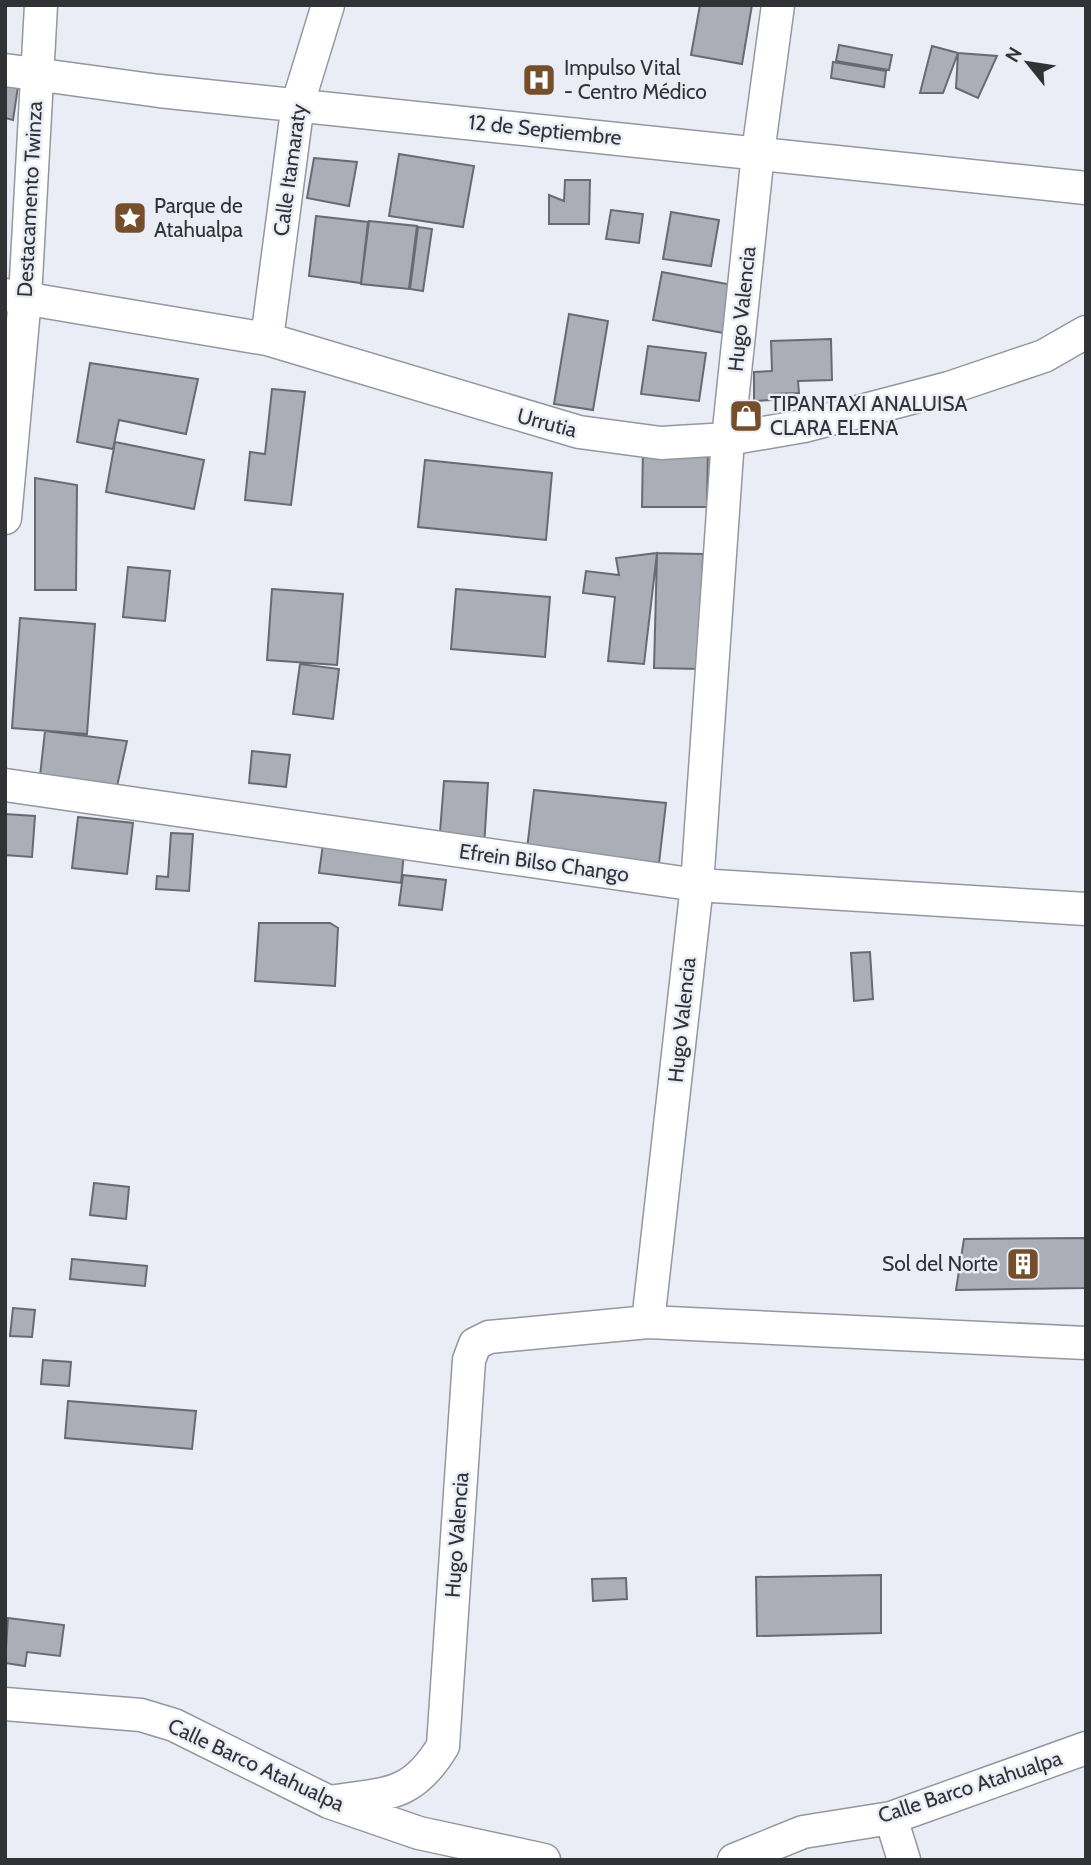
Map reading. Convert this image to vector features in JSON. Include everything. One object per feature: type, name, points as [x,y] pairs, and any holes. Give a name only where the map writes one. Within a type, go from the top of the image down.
[{"type":"street","name":"Destacamento Twinza","points":[[5,518],[15,296],[37,76],[41,5]]},
{"type":"street","name":"Calle Itamaraty","points":[[267,339],[298,103],[328,5]]},
{"type":"street","name":"Hugo Valencia","points":[[329,1802],[402,1790],[428,1772],[443,1746],[469,1360],[475,1344],[489,1337],[648,1322],[697,885],[728,439],[758,153],[778,5]]},
{"type":"street","name":"12 de Septiembre","points":[[5,71],[1086,188]]},
{"type":"street","name":"Urrutia","points":[[15,296],[267,339],[579,432],[662,443],[728,439],[804,426],[949,388],[1044,356],[1086,332]]},
{"type":"street","name":"Efrein Bilso Chango","points":[[5,785],[697,885],[1086,909]]},
{"type":"street","points":[[648,1322],[1086,1343]]},
{"type":"street","name":"Calle Barco Atahualpa","points":[[5,1704],[152,1718],[174,1725],[329,1802],[419,1833],[544,1860]]},
{"type":"street","name":"Calle Barco Atahualpa","points":[[734,1860],[803,1832],[891,1818],[1086,1748]]},
{"type":"street","points":[[891,1818],[904,1860]]},
{"type":"building","points":[[700,5],[752,5],[742,64],[691,55]]},
{"type":"building","points":[[839,45],[892,55],[889,70],[836,61]]},
{"type":"building","points":[[932,46],[958,53],[943,93],[920,93]]},
{"type":"building","points":[[958,53],[997,56],[978,98],[956,88]]},
{"type":"building","points":[[833,62],[886,71],[884,87],[831,78]]},
{"type":"building","points":[[5,78],[19,80],[13,120],[5,118]]},
{"type":"building","points":[[399,154],[474,166],[463,227],[389,216]]},
{"type":"building","points":[[314,158],[357,162],[349,206],[307,198]]},
{"type":"building","points":[[565,180],[590,180],[589,224],[549,224],[549,195],[564,201]]},
{"type":"building","points":[[611,210],[643,214],[639,243],[606,239]]},
{"type":"building","points":[[671,212],[719,220],[711,266],[663,259]]},
{"type":"building","points":[[316,216],[368,222],[361,283],[309,276]]},
{"type":"building","points":[[369,221],[417,226],[409,289],[361,284]]},
{"type":"building","points":[[418,227],[432,229],[423,291],[410,289]]},
{"type":"building","points":[[662,272],[738,286],[729,334],[653,320]]},
{"type":"building","points":[[569,314],[608,321],[593,410],[554,404]]},
{"type":"building","points":[[831,339],[832,380],[798,381],[799,393],[772,394],[772,400],[754,401],[754,372],[772,371],[771,341]]},
{"type":"building","points":[[648,346],[706,353],[699,401],[641,394]]},
{"type":"building","points":[[90,363],[198,379],[186,434],[119,420],[113,449],[77,442]]},
{"type":"building","points":[[272,389],[305,392],[291,505],[245,500],[250,452],[265,454]]},
{"type":"building","points":[[115,442],[204,460],[194,509],[106,492]]},
{"type":"building","points":[[643,447],[708,447],[707,507],[642,507]]},
{"type":"building","points":[[425,460],[552,473],[546,540],[418,527]]},
{"type":"building","points":[[35,478],[77,485],[76,590],[35,590]]},
{"type":"building","points":[[657,553],[703,554],[700,669],[654,668]]},
{"type":"building","points":[[657,553],[644,664],[608,661],[615,597],[583,593],[586,571],[619,575],[616,558]]},
{"type":"building","points":[[128,567],[170,571],[165,621],[123,617]]},
{"type":"building","points":[[272,589],[343,594],[337,665],[267,660]]},
{"type":"building","points":[[456,589],[550,597],[545,657],[451,649]]},
{"type":"building","points":[[20,618],[95,624],[87,734],[12,728]]},
{"type":"building","points":[[300,664],[339,669],[333,719],[293,714]]},
{"type":"building","points":[[45,731],[127,741],[116,791],[40,776]]},
{"type":"building","points":[[252,751],[290,755],[286,787],[249,783]]},
{"type":"building","points":[[444,781],[488,783],[484,847],[439,845]]},
{"type":"building","points":[[534,790],[666,803],[659,863],[527,849]]},
{"type":"building","points":[[5,814],[35,816],[32,857],[5,855]]},
{"type":"building","points":[[78,817],[133,823],[127,874],[72,868]]},
{"type":"building","points":[[171,833],[193,834],[189,891],[156,889],[157,876],[168,877]]},
{"type":"building","points":[[323,844],[404,853],[401,883],[319,873]]},
{"type":"building","points":[[403,875],[446,880],[442,910],[399,905]]},
{"type":"building","points":[[259,923],[330,923],[338,928],[335,986],[255,981]]},
{"type":"building","points":[[870,952],[873,999],[854,1001],[851,953]]},
{"type":"building","points":[[94,1183],[129,1187],[126,1219],[90,1215]]},
{"type":"building","name":"Sol del Norte","points":[[1086,1238],[1086,1288],[956,1290],[964,1239]]},
{"type":"building","points":[[72,1259],[147,1266],[145,1286],[70,1279]]},
{"type":"building","points":[[13,1308],[35,1310],[32,1337],[10,1336]]},
{"type":"building","points":[[43,1360],[71,1362],[69,1386],[41,1384]]},
{"type":"building","points":[[68,1401],[196,1411],[192,1449],[65,1438]]},
{"type":"building","points":[[881,1575],[881,1633],[757,1636],[756,1577]]},
{"type":"building","points":[[626,1578],[627,1599],[593,1601],[592,1579]]},
{"type":"building","points":[[8,1618],[64,1625],[60,1656],[27,1652],[25,1666],[5,1663]]},
{"type":"place","name":"Impulso Vital - Centro Médico","points":[[539,80]]},
{"type":"place","name":"Parque de Atahualpa","points":[[130,218]]},
{"type":"place","name":"TIPANTAXI ANALUISA CLARA ELENA","points":[[746,416]]},
{"type":"place","name":"Sol del Norte","points":[[1023,1264]]}]
